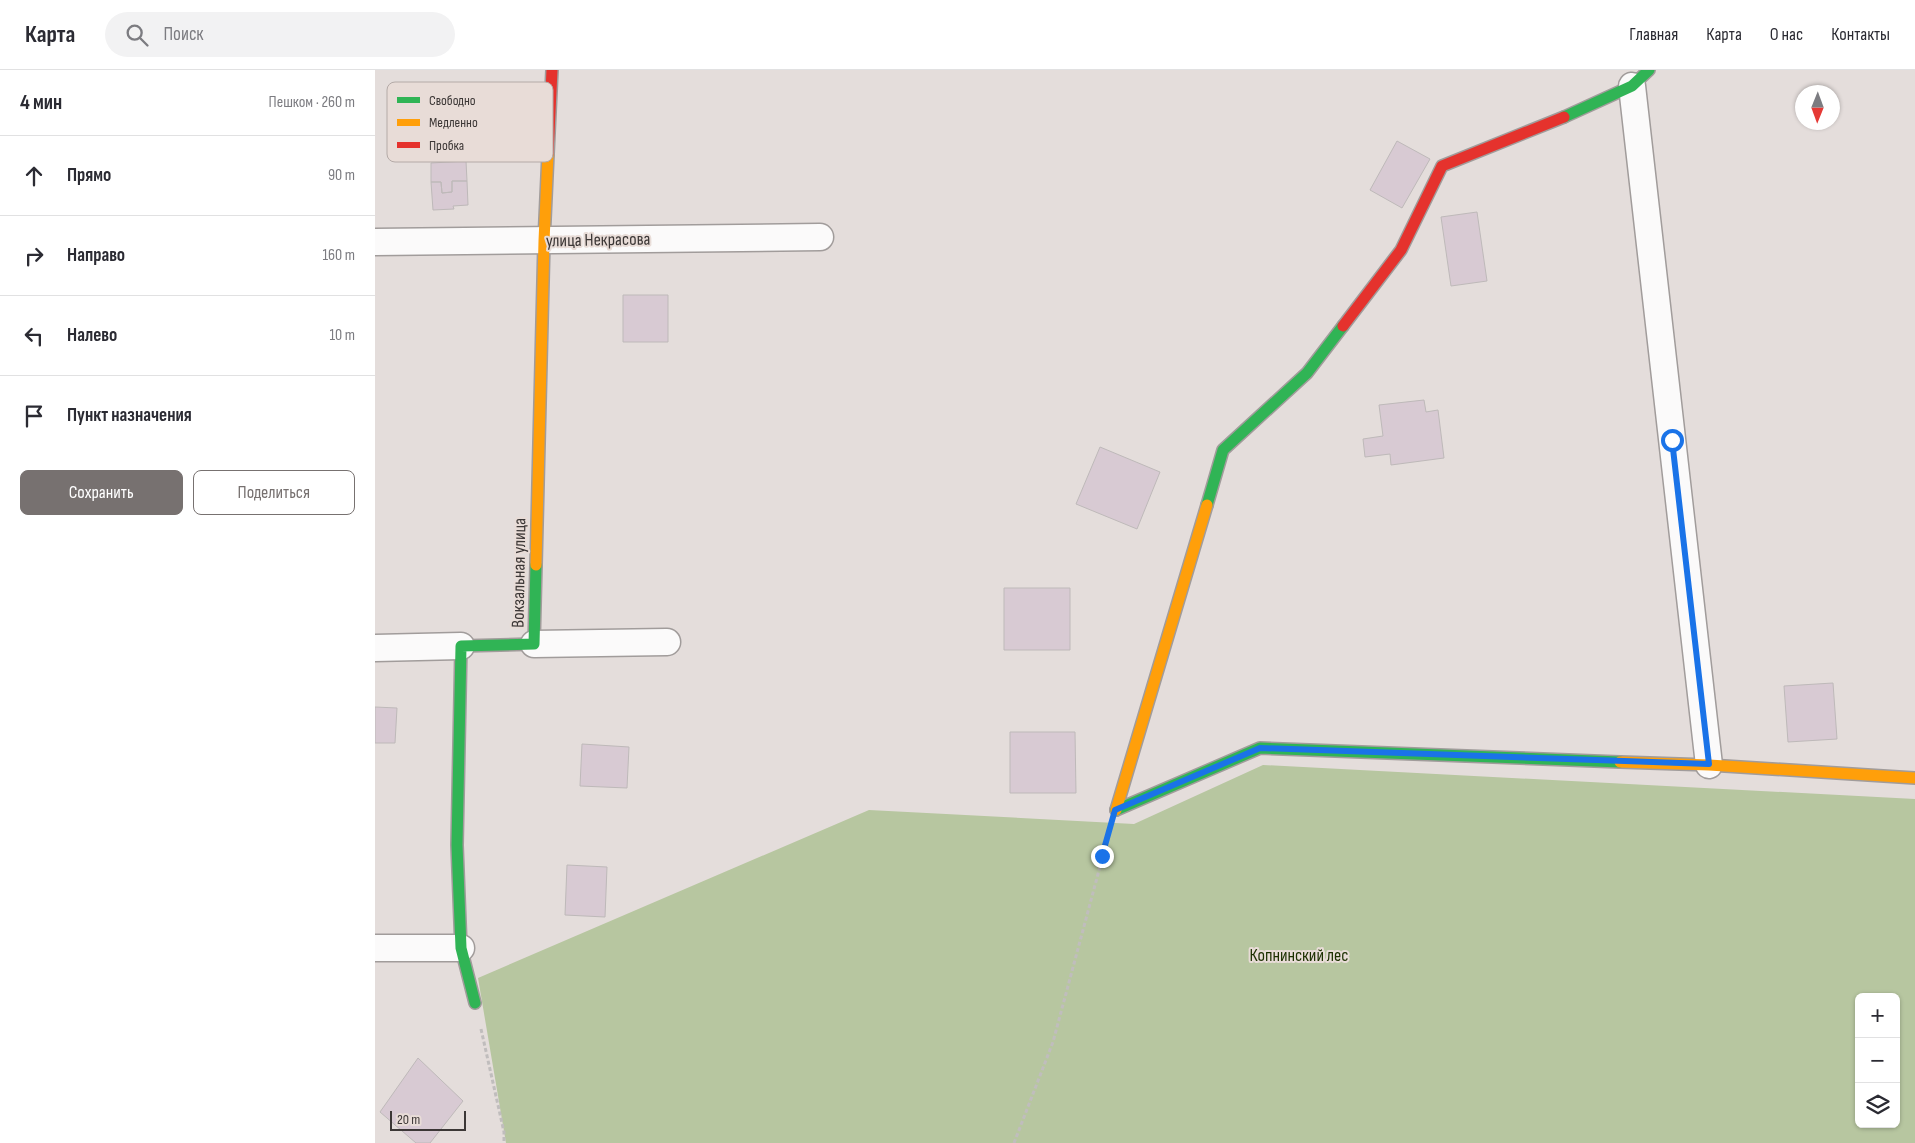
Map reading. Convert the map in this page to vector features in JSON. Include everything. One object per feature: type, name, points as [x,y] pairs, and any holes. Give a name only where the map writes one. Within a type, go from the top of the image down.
[{"type":"street","points":[[1115,810],[1223,450],[1307,373],[1401,250],[1442,166],[1586,108],[1640,78],[1709,764]]},
{"type":"street","name":"Вокзальная улица","points":[[461,646],[534,644],[548,162]]},
{"type":"street","name":"улица Некрасова","points":[[375,242],[821,237]]},
{"type":"street","points":[[534,644],[667,642]]},
{"type":"street","points":[[375,648],[461,646],[457,845],[461,948],[475,1003]]},
{"type":"street","points":[[1115,810],[1260,748],[1709,764],[1915,778]]},
{"type":"street","points":[[375,948],[461,948]]},
{"type":"path","points":[[1014,1143],[1053,1042],[1115,810]]},
{"type":"path","points":[[475,1003],[505,1143]]},
{"type":"green space","name":"Копнинский лес","points":[[1263,765],[1915,799],[1915,1143],[506,1143],[478,978],[869,810],[1134,824]]},
{"type":"building","points":[[1397,141],[1430,159],[1402,208],[1370,190]]},
{"type":"building","points":[[466,162],[467,181],[452,181],[452,192],[442,193],[441,182],[431,182],[431,163]]},
{"type":"building","points":[[452,181],[467,181],[468,205],[453,206],[454,209],[433,210],[431,182],[441,182],[442,193],[452,192]]},
{"type":"building","points":[[1477,212],[1487,281],[1451,286],[1441,217]]},
{"type":"building","points":[[623,295],[668,295],[668,342],[623,342]]},
{"type":"building","points":[[1424,400],[1426,412],[1438,410],[1444,458],[1391,465],[1390,454],[1365,457],[1363,439],[1383,436],[1379,405]]},
{"type":"building","points":[[1100,447],[1160,472],[1137,529],[1076,504]]},
{"type":"building","points":[[1004,588],[1070,588],[1070,650],[1004,650]]},
{"type":"building","points":[[1833,683],[1837,739],[1788,742],[1784,686]]},
{"type":"building","points":[[375,707],[397,708],[395,743],[375,743]]},
{"type":"building","points":[[1010,732],[1075,732],[1076,793],[1010,793]]},
{"type":"building","points":[[582,744],[629,747],[627,788],[580,786]]},
{"type":"building","points":[[567,865],[607,867],[605,917],[565,915]]},
{"type":"building","points":[[418,1058],[463,1101],[430,1143],[416,1143],[380,1112]]},
{"type":"traffic: fast","points":[[1564,117],[1632,86],[1649,70]]},
{"type":"traffic: fast","points":[[1207,505],[1223,450],[1307,373],[1343,326]]},
{"type":"traffic: fast","points":[[475,1003],[461,948],[457,845],[461,646],[534,644],[536,565]]},
{"type":"traffic: fast","points":[[1116,810],[1260,748],[1620,762]]},
{"type":"traffic: slow","points":[[536,565],[548,162]]},
{"type":"traffic: slow","points":[[1116,810],[1207,505]]},
{"type":"traffic: slow","points":[[1620,762],[1709,765],[1915,778]]},
{"type":"traffic: jam","points":[[551,82],[552,70]]},
{"type":"traffic: jam","points":[[1343,326],[1401,250],[1442,166],[1564,117]]},
{"type":"route","points":[[1102,856],[1115,810],[1260,748],[1709,764],[1672,440]]}]
